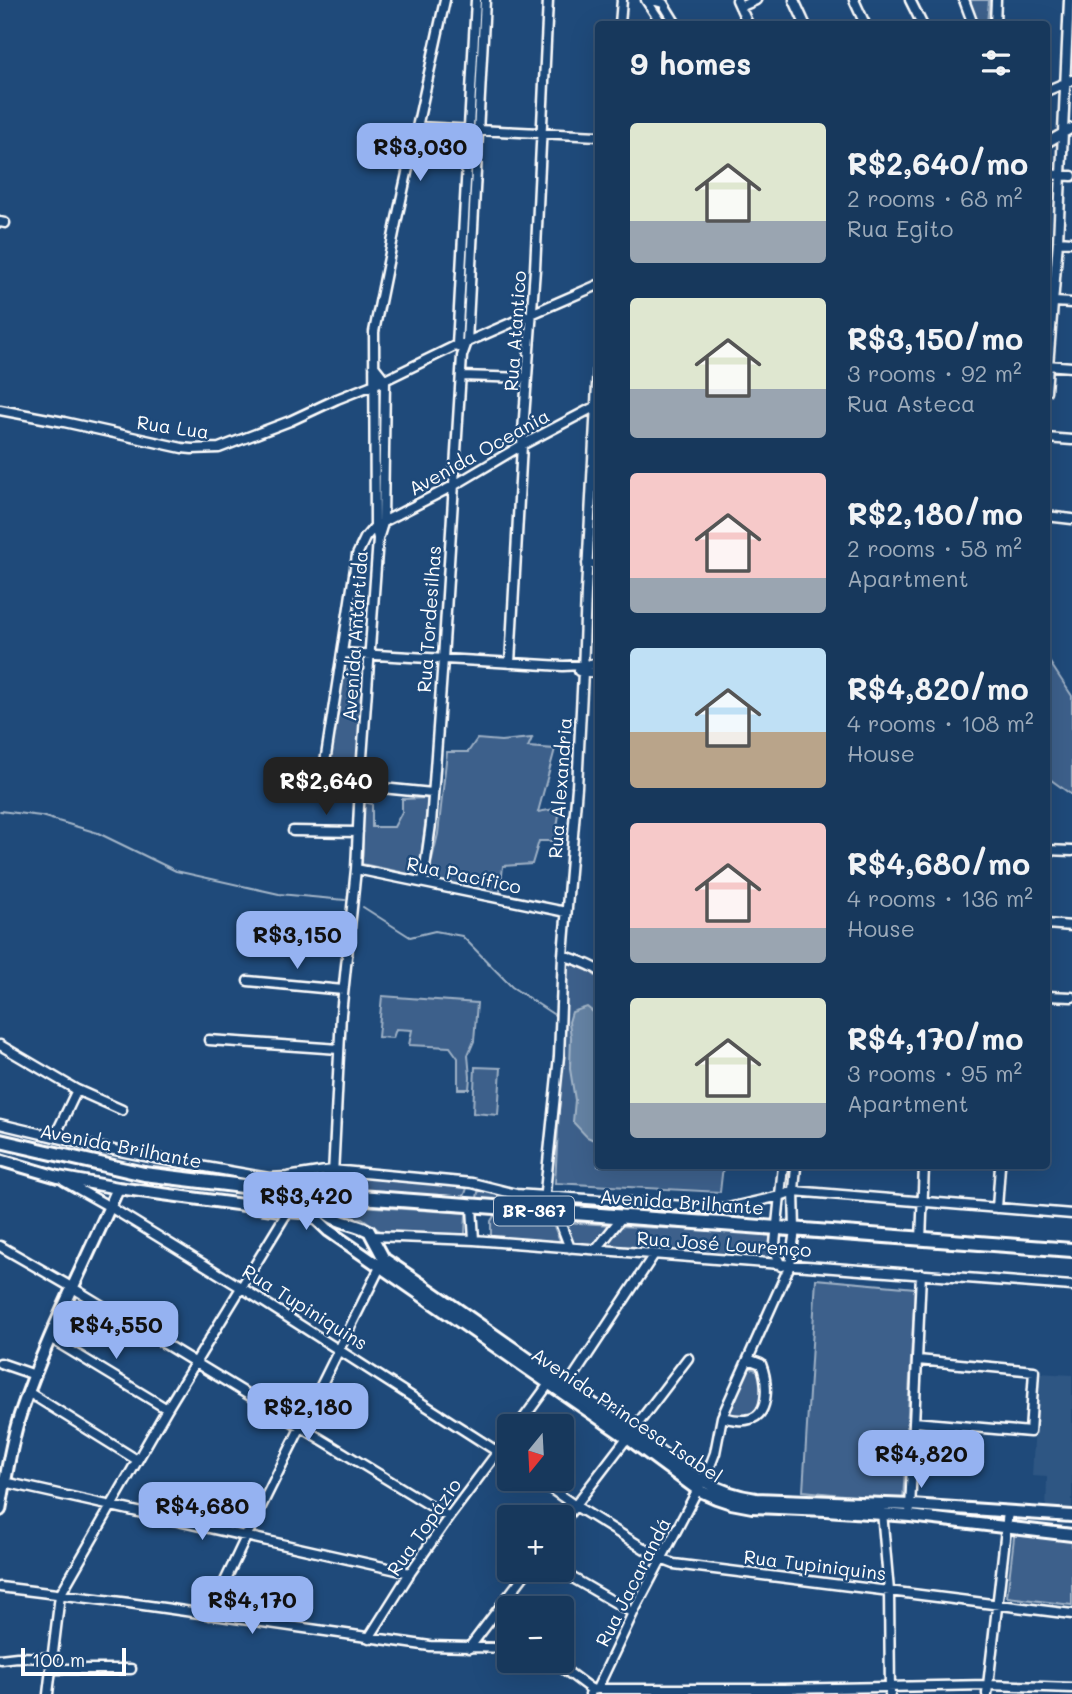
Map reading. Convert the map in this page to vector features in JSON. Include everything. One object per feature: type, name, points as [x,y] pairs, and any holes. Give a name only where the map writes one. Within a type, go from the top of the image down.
[{"type":"main road","name":"Avenida Brilhante","points":[[0,1141],[144,1174],[292,1192],[1072,1250]]},
{"type":"main road","name":"Rua Tupiniquins","points":[[0,1160],[58,1177]]},
{"type":"main road","points":[[58,1177],[118,1188],[311,1214],[324,1211]]},
{"type":"main road","points":[[0,1510],[3,1482],[15,1430],[35,1375],[118,1188]]},
{"type":"main road","points":[[312,1194],[329,1216],[368,1230],[374,1238],[367,1250],[362,1253],[329,1231],[311,1214],[312,1194]]},
{"type":"main road","points":[[345,1241],[357,1226]]},
{"type":"main road","name":"Avenida Princesa Isabel","points":[[374,1238],[382,1262]]},
{"type":"main road","name":"Avenida Princesa Isabel","points":[[362,1253],[382,1262],[420,1288],[701,1486],[757,1499],[882,1509],[951,1508],[1072,1516]]},
{"type":"main road","points":[[951,1508],[951,1520]]},
{"type":"main road","name":"Avenida Princesa Isabel","points":[[910,1510],[951,1520],[1072,1535]]},
{"type":"street","name":"Avenida Antártida","points":[[379,525],[373,384],[374,332],[445,0]]},
{"type":"street","name":"Rua Tordesilhas","points":[[462,356],[457,345],[476,0]]},
{"type":"street","name":"Rua Tordesilhas","points":[[423,883],[431,824],[462,356],[467,342],[485,0]]},
{"type":"street","name":"Rua Atantico","points":[[510,663],[535,269],[548,0]]},
{"type":"street","points":[[620,21],[622,0]]},
{"type":"street","points":[[646,0],[660,21]]},
{"type":"street","points":[[652,0],[663,3],[674,21]]},
{"type":"street","points":[[747,21],[739,3],[756,0]]},
{"type":"street","points":[[794,0],[804,21]]},
{"type":"street","points":[[854,0],[864,21]]},
{"type":"street","points":[[910,0],[920,21]]},
{"type":"street","points":[[964,0],[971,21]]},
{"type":"street","points":[[995,21],[996,0]]},
{"type":"street","points":[[1050,338],[1058,241],[1062,134],[1068,82],[1070,2]]},
{"type":"street","points":[[1050,89],[1068,82]]},
{"type":"street","points":[[418,127],[595,136]]},
{"type":"street","points":[[1050,141],[1072,128]]},
{"type":"street","points":[[1050,174],[1072,176]]},
{"type":"street","points":[[1058,241],[1072,242]]},
{"type":"street","name":"Rua Lua","points":[[0,410],[166,445],[192,449],[219,448],[290,421],[595,286]]},
{"type":"street","points":[[1054,302],[1072,303]]},
{"type":"street","points":[[1050,365],[1072,367]]},
{"type":"street","points":[[374,366],[385,380]]},
{"type":"street","points":[[461,376],[527,378]]},
{"type":"street","name":"Avenida Antártida","points":[[332,1195],[343,989],[356,869],[379,525],[385,380]]},
{"type":"street","name":"Avenida Oceania","points":[[379,525],[595,406]]},
{"type":"street","name":"Rua Alexandria","points":[[549,1212],[545,1196],[559,1056],[563,955],[577,787],[595,437]]},
{"type":"street","points":[[1050,438],[1072,440]]},
{"type":"street","points":[[1050,516],[1072,519]]},
{"type":"street","points":[[322,782],[357,555],[365,538],[379,525]]},
{"type":"street","points":[[587,564],[595,564]]},
{"type":"street","points":[[342,653],[563,666],[595,672]]},
{"type":"street","points":[[584,668],[595,665]]},
{"type":"street","points":[[301,782],[432,793]]},
{"type":"street","points":[[293,831],[358,832]]},
{"type":"street","points":[[1050,850],[1072,852]]},
{"type":"street","name":"Rua Pacífico","points":[[356,869],[566,912]]},
{"type":"street","points":[[1050,924],[1072,926]]},
{"type":"street","points":[[563,955],[595,968]]},
{"type":"street","points":[[248,981],[343,989]]},
{"type":"street","points":[[1050,996],[1072,997]]},
{"type":"street","points":[[209,1040],[339,1049]]},
{"type":"street","points":[[0,1045],[77,1090],[122,1110]]},
{"type":"street","points":[[55,1136],[77,1090]]},
{"type":"street","points":[[0,1124],[84,1144],[269,1178],[332,1170],[443,1179],[516,1194],[689,1208],[722,1209],[794,1191],[1072,1214]]},
{"type":"street","points":[[783,1169],[775,1244],[776,1254],[786,1275]]},
{"type":"street","name":"Rua Jacarandá","points":[[593,1691],[701,1486],[715,1453],[722,1417],[790,1265],[795,1230],[796,1169]]},
{"type":"street","points":[[921,1240],[924,1169]]},
{"type":"street","points":[[997,1208],[1000,1169]]},
{"type":"street","name":"Rua Tupiniquins","points":[[58,1177],[242,1288],[497,1451]]},
{"type":"street","points":[[48,1694],[60,1595],[167,1409],[288,1211],[292,1192],[287,1177]]},
{"type":"street","points":[[472,1207],[474,1240]]},
{"type":"street","points":[[549,1212],[570,1248]]},
{"type":"street","points":[[596,1250],[622,1217]]},
{"type":"street","name":"Rua José Lourenço","points":[[374,1238],[474,1240],[1072,1286]]},
{"type":"street","points":[[0,1247],[73,1288],[449,1517]]},
{"type":"street","points":[[565,1390],[653,1256],[651,1254]]},
{"type":"street","points":[[209,1615],[382,1262]]},
{"type":"street","points":[[910,1510],[921,1274]]},
{"type":"street","points":[[50,1338],[167,1409]]},
{"type":"street","points":[[574,1505],[688,1358]]},
{"type":"street","points":[[722,1417],[750,1419],[760,1413],[765,1403],[766,1377],[761,1364],[748,1359]]},
{"type":"street","points":[[914,1422],[1030,1432],[1034,1371],[918,1360]]},
{"type":"street","points":[[0,1363],[35,1375]]},
{"type":"street","points":[[527,1414],[551,1381]]},
{"type":"street","points":[[29,1392],[137,1460]]},
{"type":"street","name":"Rua Topázio","points":[[369,1638],[449,1517],[497,1455]]},
{"type":"street","points":[[3,1482],[410,1573]]},
{"type":"street","name":"Rua Tupiniquins","points":[[554,1491],[661,1559],[674,1564],[1072,1614]]},
{"type":"street","points":[[882,1509],[889,1591],[890,1690]]},
{"type":"street","points":[[988,1689],[1008,1512]]},
{"type":"street","points":[[574,1579],[633,1613]]},
{"type":"street","points":[[469,1647],[519,1582]]},
{"type":"street","points":[[0,1587],[430,1646],[497,1648]]},
{"type":"street","points":[[0,1659],[51,1658]]},
{"type":"street","points":[[51,1668],[131,1669]]},
{"type":"street","points":[[569,1673],[593,1691],[1072,1688]]},
{"type":"shaded area","points":[[966,0],[989,0],[987,21],[973,21]]},
{"type":"shaded area","points":[[367,656],[357,779],[328,777],[342,676],[356,662]]},
{"type":"shaded area","points":[[1050,663],[1072,696],[1072,795],[1050,779]]},
{"type":"shaded area","points":[[532,738],[528,747],[555,749],[538,812],[560,808],[555,841],[539,841],[532,864],[503,866],[500,893],[427,880],[438,834],[447,752],[468,752],[477,739],[501,741]]},
{"type":"shaded area","points":[[428,798],[419,876],[362,864],[364,802],[372,804],[372,827],[394,827],[402,812],[402,799]]},
{"type":"shaded area","points":[[567,963],[586,968],[595,976],[595,1169],[723,1169],[720,1192],[555,1183]]},
{"type":"shaded area","points":[[382,996],[477,1003],[474,1041],[468,1055],[469,1089],[458,1089],[458,1058],[450,1047],[409,1045],[412,1030],[396,1029],[393,1038],[378,1037]]},
{"type":"shaded area","points":[[587,1007],[595,1014],[595,1141],[587,1137],[573,1122],[575,1100],[570,1069],[569,1022],[572,1012]]},
{"type":"shaded area","points":[[475,1067],[501,1068],[498,1115],[473,1113]]},
{"type":"shaded area","points":[[339,1176],[462,1184],[467,1188],[461,1201],[338,1191]]},
{"type":"shaded area","points":[[483,1190],[539,1200],[538,1207],[480,1202],[477,1198],[478,1192]]},
{"type":"shaded area","points":[[329,1204],[466,1213],[465,1235],[383,1233],[362,1218],[345,1218],[331,1213]]},
{"type":"shaded area","points":[[494,1216],[551,1219],[561,1243],[491,1237],[491,1221]]},
{"type":"shaded area","points":[[564,1222],[612,1225],[595,1246],[574,1244]]},
{"type":"shaded area","points":[[619,1226],[770,1233],[771,1248],[768,1259],[602,1246]]},
{"type":"shaded area","points":[[816,1279],[915,1288],[903,1501],[803,1491]]},
{"type":"shaded area","points":[[748,1367],[759,1371],[761,1376],[763,1396],[759,1409],[747,1417],[727,1413]]},
{"type":"shaded area","points":[[1038,1373],[1072,1375],[1072,1513],[1046,1512],[1047,1477],[1032,1476]]},
{"type":"shaded area","points":[[1015,1529],[1072,1537],[1072,1605],[1007,1597]]},
{"type":"waterway","points":[[0,811],[41,816],[98,833],[176,871],[279,894],[345,900]]},
{"type":"waterway","points":[[363,907],[410,937],[435,931],[462,936],[512,987],[556,1016]]}]
